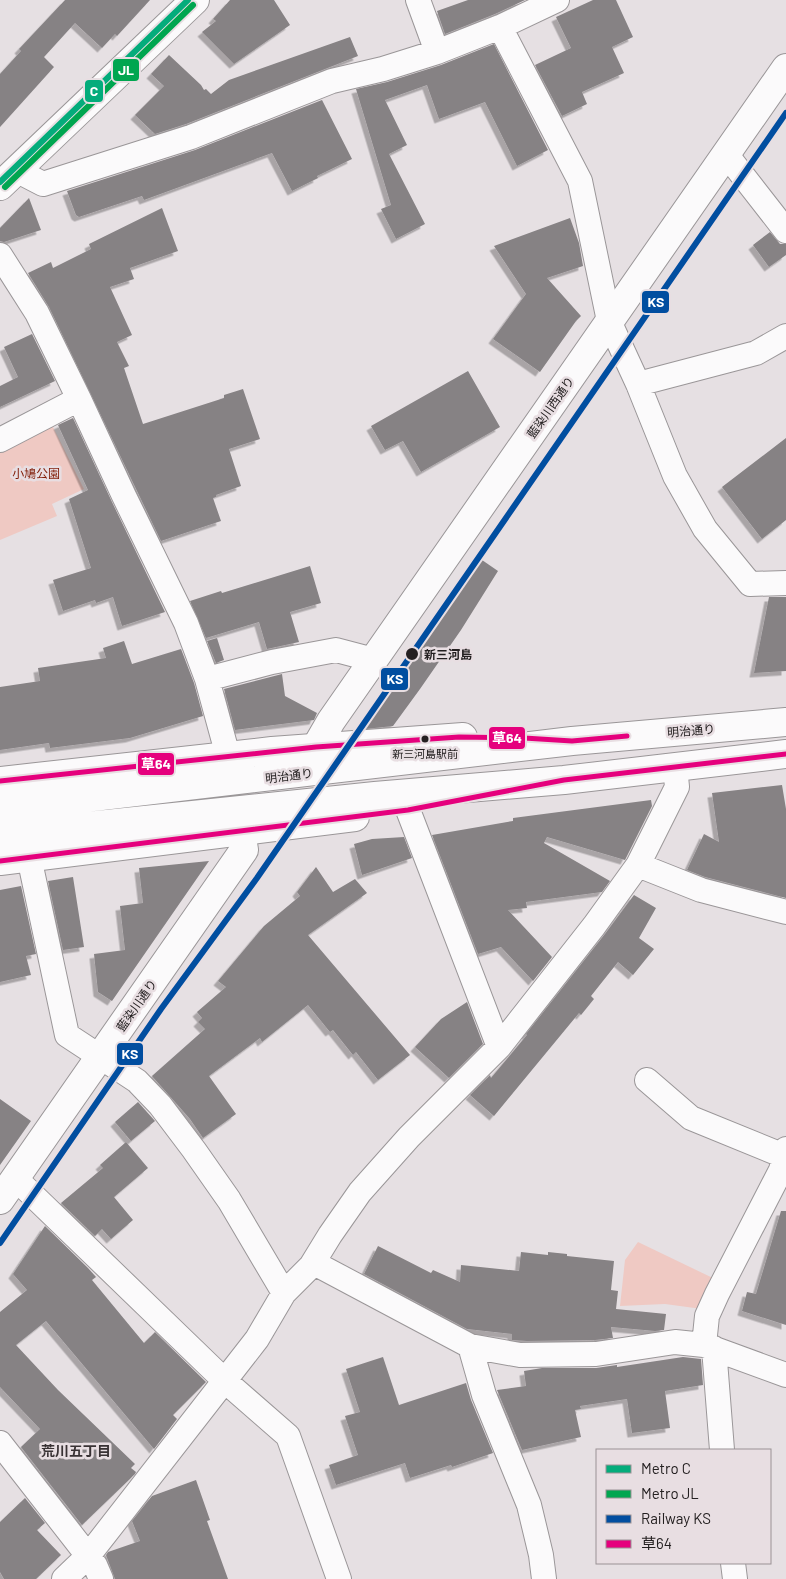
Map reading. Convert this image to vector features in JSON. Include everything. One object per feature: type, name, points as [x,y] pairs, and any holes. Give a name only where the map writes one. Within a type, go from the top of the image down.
[{"type":"main road","points":[[8,178],[195,0]]},
{"type":"main road","name":"藍染川西通り","points":[[316,748],[331,721],[786,68]]},
{"type":"main road","name":"明治通り","points":[[0,808],[572,741],[786,722]]},
{"type":"main road","points":[[0,781],[228,756],[459,737],[572,741]]},
{"type":"main road","points":[[0,835],[375,796],[564,780],[786,754]]},
{"type":"main road","points":[[0,861],[408,810],[564,780]]},
{"type":"main road","name":"藍染川通り","points":[[8,1189],[244,850],[242,831]]},
{"type":"street","points":[[418,0],[437,52]]},
{"type":"street","points":[[8,178],[43,184],[191,137],[332,81],[383,70],[437,52],[500,27],[557,0]]},
{"type":"street","points":[[500,27],[580,181],[609,321],[638,384],[675,476],[705,529],[750,584],[786,583]]},
{"type":"street","points":[[726,154],[786,231]]},
{"type":"street","points":[[0,255],[37,313],[186,623],[207,679],[228,756]]},
{"type":"street","points":[[638,384],[756,353],[786,336]]},
{"type":"street","points":[[0,440],[79,399]]},
{"type":"street","points":[[207,679],[272,662],[336,650],[374,660]]},
{"type":"street","points":[[786,754],[786,759]]},
{"type":"street","points":[[64,1579],[88,1556],[225,1381],[257,1339],[284,1293],[314,1263],[330,1235],[360,1192],[409,1137],[499,1047],[594,926],[638,865],[677,787],[675,766]]},
{"type":"street","points":[[408,810],[499,1047]]},
{"type":"street","points":[[29,857],[67,1035],[137,1081],[160,1105],[229,1200],[284,1293]]},
{"type":"street","points":[[638,865],[701,890],[786,912]]},
{"type":"street","points":[[647,1080],[691,1118],[785,1153],[781,1170],[707,1316],[722,1449]]},
{"type":"street","points":[[8,1189],[288,1436],[339,1579]]},
{"type":"street","points":[[314,1263],[470,1346],[520,1355],[596,1354],[676,1342],[709,1346],[786,1375]]},
{"type":"street","points":[[470,1346],[484,1395],[529,1505],[541,1555],[538,1578]]},
{"type":"street","points":[[0,1442],[95,1565],[101,1579]]},
{"type":"street","points":[[733,1564],[735,1579]]},
{"type":"green space","name":"小鳩公園","points":[[50,421],[84,489],[52,504],[57,516],[0,540],[0,447]]},
{"type":"green space","points":[[638,1242],[717,1280],[702,1309],[665,1304],[620,1306],[625,1260]]},
{"type":"building","points":[[65,0],[150,0],[117,36],[115,34],[102,48],[75,23],[44,57],[54,67],[0,127],[0,74],[21,51],[19,49]]},
{"type":"building","points":[[230,0],[274,0],[290,25],[234,64],[202,32],[216,21],[213,19]]},
{"type":"building","points":[[468,0],[525,0],[445,34],[437,11]]},
{"type":"building","points":[[593,0],[616,0],[633,37],[612,47],[624,73],[582,92],[587,104],[562,116],[535,65],[571,48],[556,17]]},
{"type":"building","points":[[350,37],[358,56],[186,124],[155,134],[135,115],[164,86],[151,74],[169,55],[204,90],[206,89],[211,94],[229,80]]},
{"type":"building","points":[[494,44],[548,150],[517,166],[485,102],[439,119],[427,85],[385,100],[407,145],[389,154],[425,224],[396,239],[381,209],[391,205],[356,89],[387,82],[441,65]]},
{"type":"building","points":[[322,100],[352,159],[292,191],[272,153],[144,200],[142,196],[79,217],[76,215],[67,191],[195,150]]},
{"type":"building","points":[[29,198],[41,230],[4,242],[0,241],[0,228]]},
{"type":"building","points":[[162,208],[178,251],[130,268],[134,279],[110,287],[132,335],[117,342],[129,366],[124,368],[143,424],[224,398],[224,395],[243,389],[260,439],[229,449],[241,486],[216,495],[213,498],[221,521],[161,541],[49,307],[28,273],[51,262],[53,268],[91,249],[89,244]]},
{"type":"building","points":[[570,218],[579,243],[583,266],[547,278],[581,316],[540,372],[493,339],[526,294],[494,246]]},
{"type":"building","points":[[770,232],[780,244],[786,244],[786,255],[769,267],[753,245]]},
{"type":"building","points":[[32,334],[55,381],[0,407],[0,386],[18,377],[4,347]]},
{"type":"building","points":[[468,371],[500,427],[421,472],[403,441],[385,450],[371,426]]},
{"type":"building","points":[[73,418],[165,612],[122,626],[113,597],[96,603],[95,600],[63,611],[53,580],[91,568],[69,499],[88,490],[58,425]]},
{"type":"building","points":[[786,438],[786,520],[762,539],[722,487]]},
{"type":"building","name":"新三河島","points":[[482,560],[498,571],[461,630],[393,726],[365,729]]},
{"type":"building","points":[[310,566],[321,603],[290,612],[299,642],[267,649],[259,622],[206,638],[190,601]]},
{"type":"building","points":[[769,597],[786,597],[786,671],[754,673]]},
{"type":"building","points":[[217,638],[224,660],[216,663],[207,641]]},
{"type":"building","points":[[124,641],[132,664],[181,649],[194,683],[203,716],[130,738],[50,748],[49,743],[0,750],[0,687],[40,681],[38,668],[106,658],[103,648]]},
{"type":"building","points":[[282,674],[285,696],[317,713],[314,720],[235,730],[224,689]]},
{"type":"building","points":[[782,785],[786,809],[786,898],[705,877],[687,870],[704,834],[719,842],[712,793]]},
{"type":"building","points":[[651,800],[652,806],[625,860],[547,837],[544,843],[610,881],[602,892],[526,902],[527,908],[508,910],[552,957],[533,981],[501,947],[478,954],[432,835],[513,821],[513,818]]},
{"type":"building","points":[[404,837],[412,858],[362,875],[354,844],[372,839]]},
{"type":"building","points":[[209,861],[112,1001],[98,992],[94,954],[125,950],[120,906],[143,903],[139,868]]},
{"type":"building","points":[[316,867],[333,892],[355,879],[367,893],[308,935],[410,1055],[378,1080],[356,1052],[353,1055],[333,1030],[330,1032],[308,1005],[262,1042],[260,1038],[209,1076],[236,1114],[203,1138],[190,1119],[152,1076],[205,1029],[198,1022],[202,1018],[197,1012],[226,987],[218,981],[264,926],[300,896],[297,892]]},
{"type":"building","points":[[73,877],[84,947],[63,950],[48,881]]},
{"type":"building","points":[[21,886],[36,954],[26,956],[31,975],[0,982],[0,890]]},
{"type":"building","points":[[634,895],[656,908],[639,938],[654,949],[633,975],[618,962],[591,996],[594,999],[581,1015],[579,1013],[494,1116],[470,1095],[490,1075],[491,1078],[527,1035]]},
{"type":"building","points":[[467,1002],[483,1044],[449,1078],[415,1047],[441,1019]]},
{"type":"building","points":[[0,1099],[31,1121],[0,1165]]},
{"type":"building","points":[[138,1102],[155,1121],[131,1141],[115,1122]]},
{"type":"building","points":[[126,1142],[148,1168],[114,1197],[133,1220],[111,1239],[102,1229],[95,1236],[61,1203],[103,1168],[100,1165]]},
{"type":"building","points":[[781,1211],[786,1211],[786,1325],[742,1311],[747,1292],[756,1294]]},
{"type":"building","points":[[45,1226],[96,1277],[92,1280],[144,1343],[155,1332],[206,1382],[173,1415],[177,1419],[154,1449],[46,1321],[16,1345],[58,1390],[135,1464],[131,1468],[136,1472],[135,1474],[82,1525],[21,1447],[40,1429],[0,1387],[0,1312],[27,1290],[13,1274]]},
{"type":"building","points":[[378,1246],[431,1273],[433,1270],[460,1282],[461,1265],[519,1271],[521,1252],[548,1255],[548,1252],[614,1261],[611,1290],[618,1291],[616,1309],[666,1314],[664,1330],[655,1331],[611,1327],[613,1338],[527,1341],[512,1340],[512,1334],[467,1329],[364,1274]]},
{"type":"building","points":[[383,1357],[399,1405],[466,1383],[493,1453],[452,1467],[451,1465],[410,1478],[405,1463],[336,1485],[329,1465],[358,1455],[345,1416],[360,1412],[346,1369]]},
{"type":"building","points":[[683,1357],[701,1359],[703,1385],[665,1391],[670,1428],[632,1433],[627,1399],[580,1406],[581,1409],[575,1410],[581,1437],[522,1450],[497,1390],[526,1386],[524,1371],[542,1368],[596,1368],[617,1365],[617,1367]]},
{"type":"building","points":[[196,1480],[210,1520],[207,1521],[228,1579],[115,1579],[106,1555],[108,1552],[140,1541],[132,1521],[152,1496]]},
{"type":"building","points":[[25,1498],[45,1523],[37,1530],[61,1555],[36,1579],[4,1579],[0,1572],[0,1522]]},
{"type":"metro line","name":"C","points":[[0,182],[188,0]]},
{"type":"metro line","name":"JL","points":[[5,187],[193,5]]},
{"type":"rail line","name":"KS","points":[[0,1243],[161,1009],[257,878],[786,113]]},
{"type":"transit line","name":"草64","points":[[0,781],[316,747],[459,737],[572,741],[627,736]]},
{"type":"transit line","name":"草64","points":[[0,861],[408,810],[564,780],[786,754]]},
{"type":"place","name":"新三河島","points":[[412,654]]},
{"type":"place","name":"新三河島駅前","points":[[425,739]]},
{"type":"district","name":"荒川五丁目","points":[[76,1450]]}]
